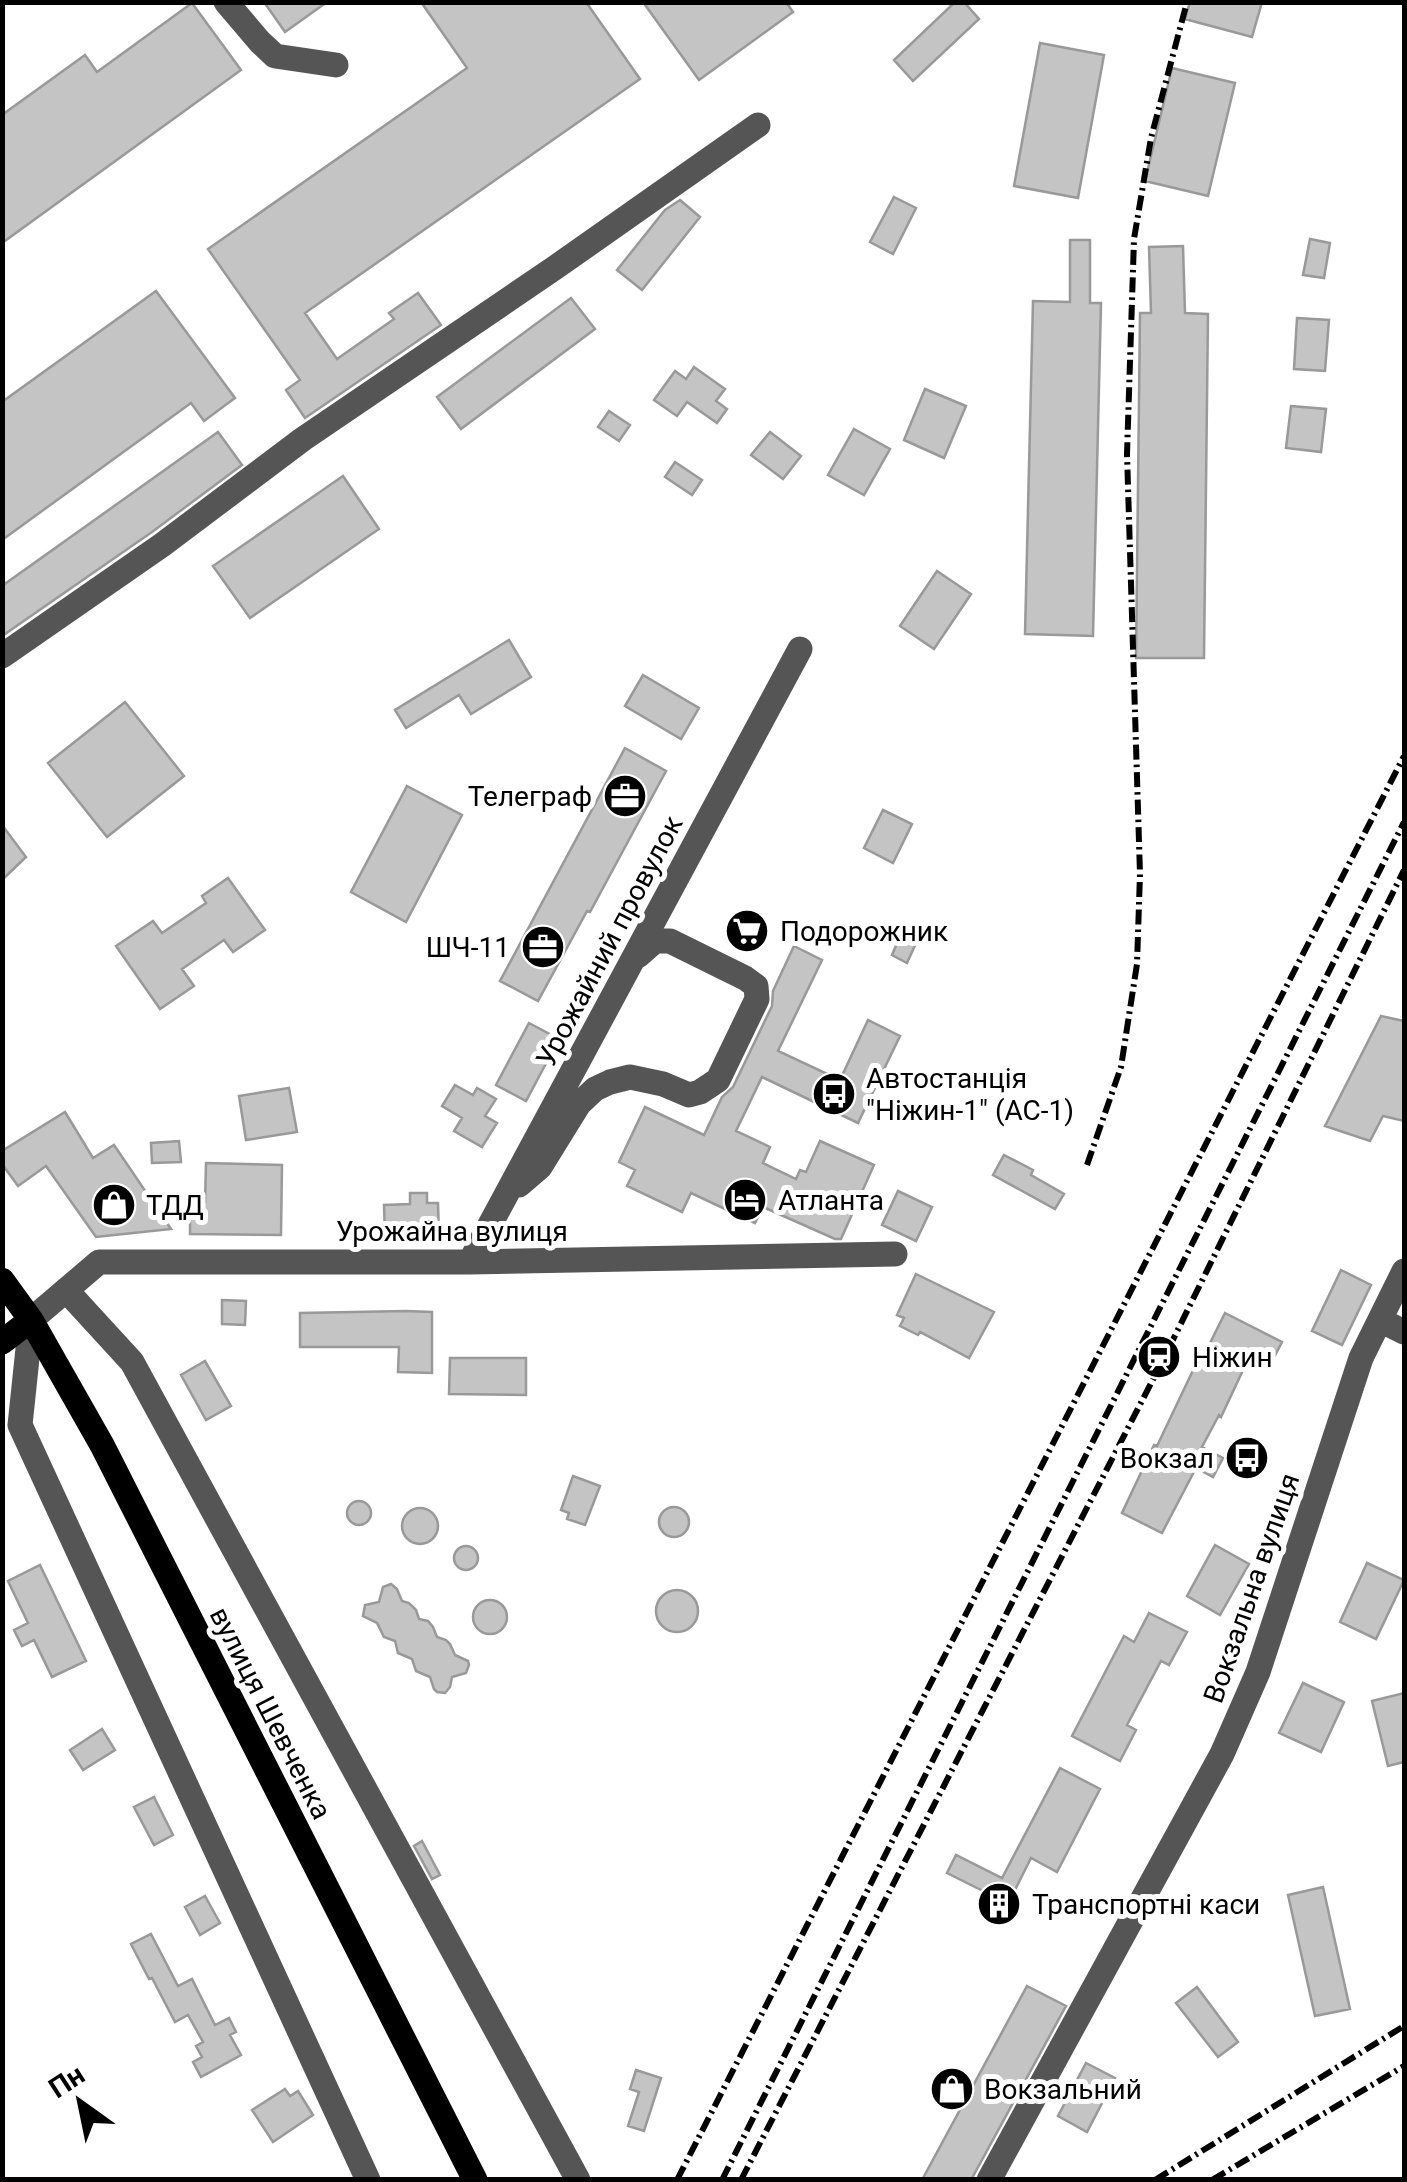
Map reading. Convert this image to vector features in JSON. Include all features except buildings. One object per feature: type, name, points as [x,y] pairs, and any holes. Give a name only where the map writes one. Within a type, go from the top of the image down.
[{"type":"main road","name":"вулиця Шевченка","points":[[2,1280],[31,1320],[102,1444],[475,2180]]},
{"type":"main road","points":[[2,1342],[31,1320]]},
{"type":"street","points":[[226,2],[275,56],[336,65]]},
{"type":"street","points":[[2,656],[162,545],[302,439],[758,125]]},
{"type":"street","name":"Урожайний провулок","points":[[470,1262],[800,649]]},
{"type":"street","points":[[506,1194],[540,1167],[579,1104],[610,1082],[630,1077],[694,1095],[718,1080],[757,999],[756,986],[670,941],[655,941],[630,964]]},
{"type":"street","name":"Урожайна вулиця","points":[[31,1320],[99,1262],[470,1262],[895,1254]]},
{"type":"street","name":"Вокзальна вулиця","points":[[989,2180],[1222,1754],[1258,1672],[1362,1358],[1404,1271]]},
{"type":"street","points":[[66,1290],[132,1362],[578,2180]]},
{"type":"street","points":[[31,1320],[20,1425],[368,2180]]},
{"type":"street","points":[[1380,1320],[1404,1332]]},
{"type":"railway","points":[[1087,1165],[1121,1067],[1137,964],[1140,874],[1127,454],[1134,239],[1151,138],[1187,2]]},
{"type":"railway","points":[[677,2180],[1404,756]]},
{"type":"railway","points":[[722,2180],[1404,822]]},
{"type":"railway","points":[[741,2180],[1163,1360],[1404,870]]},
{"type":"railway","points":[[1155,2180],[1404,2026]]},
{"type":"railway","points":[[1212,2180],[1404,2066]]},
{"type":"place","name":"Телеграф","points":[[625,796]]},
{"type":"place","name":"Подорожник","points":[[747,931]]},
{"type":"place","name":"ШЧ-11","points":[[543,947]]},
{"type":"place","name":"Автостанція \"Ніжин-1\" (АС-1)","points":[[834,1094]]},
{"type":"place","name":"Атланта","points":[[745,1200]]},
{"type":"place","name":"ТДД","points":[[114,1205]]},
{"type":"place","name":"Ніжин","points":[[1159,1357]]},
{"type":"place","name":"Вокзал","points":[[1247,1458]]},
{"type":"place","name":"Транспортні каси","points":[[999,1904]]},
{"type":"place","name":"Вокзальний","points":[[952,2089]]}]
